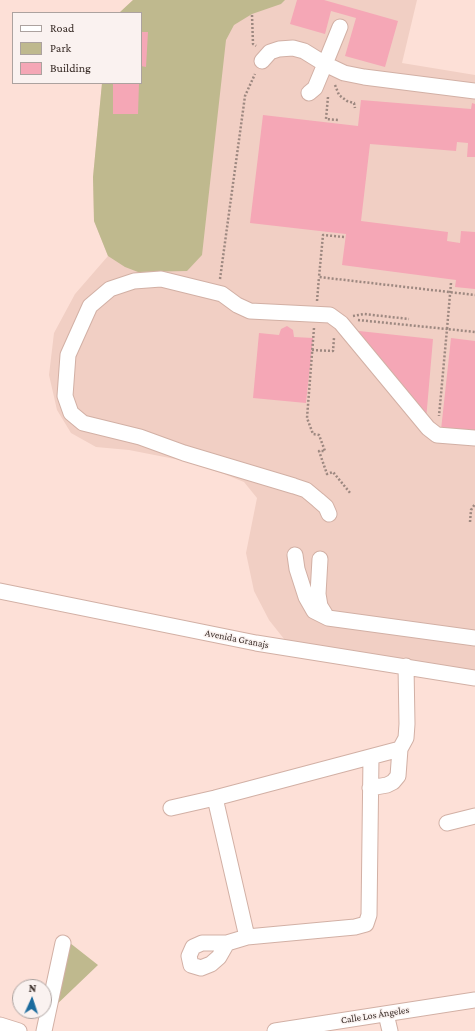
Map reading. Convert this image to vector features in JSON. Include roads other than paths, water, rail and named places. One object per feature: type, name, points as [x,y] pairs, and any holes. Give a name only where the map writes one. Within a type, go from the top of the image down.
[{"type":"street","points":[[309,93],[315,88],[340,27]]},
{"type":"street","points":[[266,57],[279,49],[293,48],[304,51],[323,70],[364,77],[475,91]]},
{"type":"street","points":[[328,514],[326,507],[306,490],[184,453],[140,437],[82,423],[71,413],[65,396],[68,355],[90,306],[110,289],[134,281],[161,279],[222,294],[237,305],[250,311],[330,315],[336,318],[428,428],[437,435],[475,438]]},
{"type":"street","points":[[295,555],[297,569],[304,590],[314,610],[328,618],[475,638]]},
{"type":"street","points":[[320,559],[318,594],[320,606],[328,618]]},
{"type":"street","name":"Avenida Granajs","points":[[0,591],[256,643],[475,678]]},
{"type":"street","points":[[370,788],[387,785],[393,782],[398,776],[400,749],[406,738],[406,666]]},
{"type":"street","points":[[171,808],[215,798],[400,749]]},
{"type":"street","points":[[227,943],[247,937],[355,927],[366,924],[369,915],[370,757]]},
{"type":"street","points":[[215,798],[247,937]]},
{"type":"street","points":[[447,823],[475,816]]},
{"type":"street","points":[[44,1031],[63,943]]},
{"type":"street","name":"Calle Los Ángeles","points":[[278,1031],[475,1000]]},
{"type":"street","points":[[386,1014],[390,1031]]},
{"type":"street","points":[[0,1025],[20,1031]]}]
